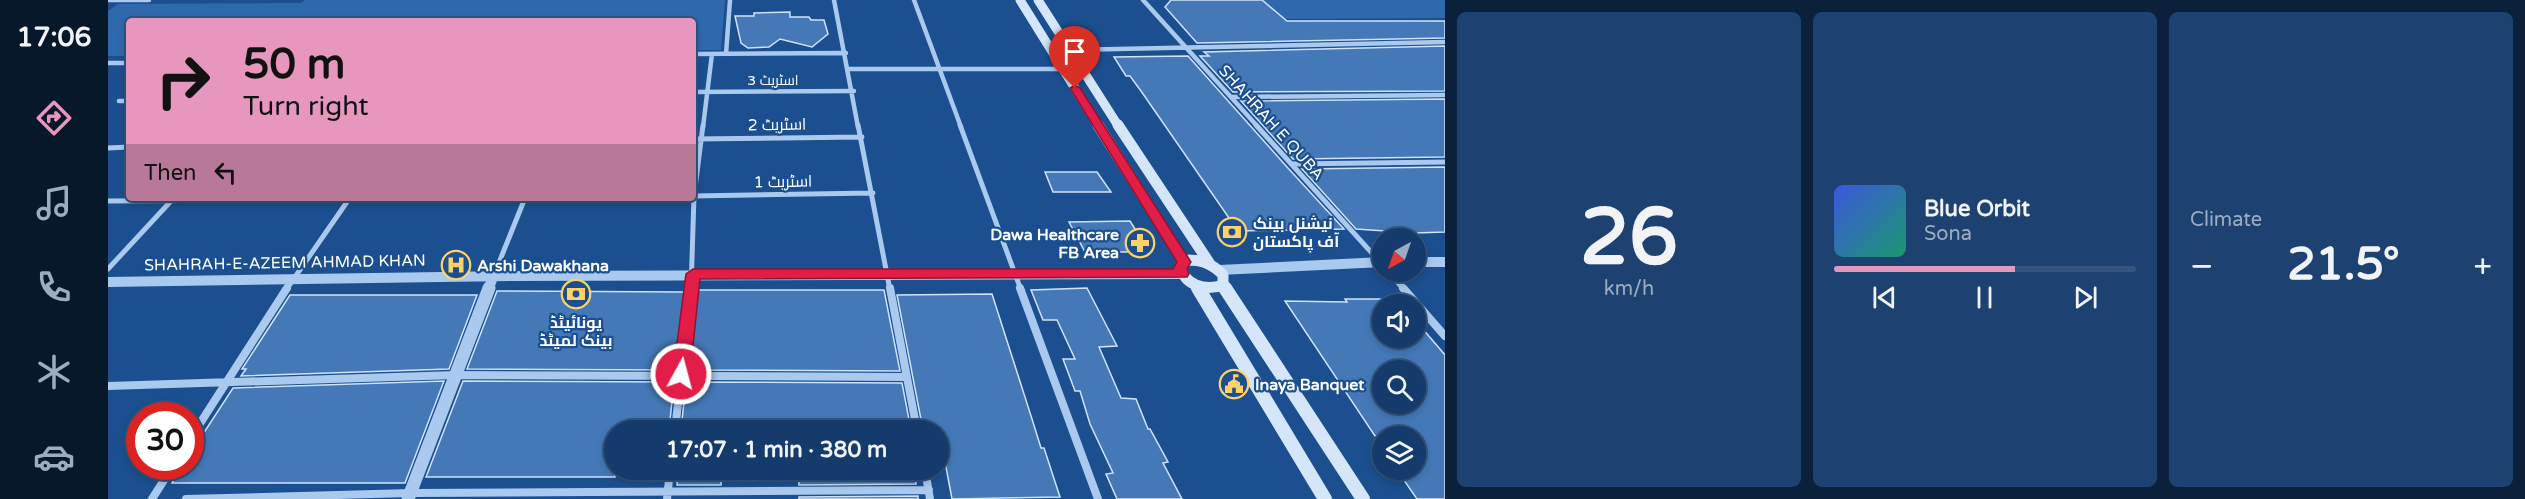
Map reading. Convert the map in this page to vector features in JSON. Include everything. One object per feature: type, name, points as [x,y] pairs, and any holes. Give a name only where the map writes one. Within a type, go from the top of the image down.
[{"type":"main road","points":[[1020,0],[1325,499]]},
{"type":"main road","points":[[1038,0],[1181,223],[1223,275],[1223,285],[1363,499]]},
{"type":"main road","points":[[1183,268],[1196,260],[1215,267]]},
{"type":"main road","points":[[1196,285],[1212,289],[1223,285]]},
{"type":"street","points":[[108,0],[149,0]]},
{"type":"street","points":[[726,54],[730,0]]},
{"type":"street","points":[[834,0],[854,91],[915,420]]},
{"type":"street","points":[[914,0],[941,68],[1098,499]]},
{"type":"street","name":"SHAHRAH E QUBA","points":[[1143,0],[1372,252]]},
{"type":"street","points":[[1070,50],[1445,42]]},
{"type":"street","points":[[696,54],[846,53]]},
{"type":"street","points":[[696,177],[712,54]]},
{"type":"street","points":[[108,63],[126,63]]},
{"type":"street","points":[[849,69],[1062,69]]},
{"type":"street","name":"اسٹریٹ 3","points":[[696,92],[854,91]]},
{"type":"street","points":[[1231,97],[1445,95]]},
{"type":"street","points":[[118,101],[126,101]]},
{"type":"street","name":"اسٹریٹ 2","points":[[696,138],[862,136]]},
{"type":"street","points":[[108,148],[126,147]]},
{"type":"street","points":[[1292,164],[1445,162]]},
{"type":"street","name":"اسٹریٹ 1","points":[[696,196],[873,193]]},
{"type":"street","points":[[108,201],[126,200]]},
{"type":"street","points":[[108,269],[170,201]]},
{"type":"street","points":[[204,417],[294,278],[348,201]]},
{"type":"street","points":[[410,496],[524,201]]},
{"type":"street","points":[[676,420],[693,274],[693,201]]},
{"type":"street","points":[[1426,262],[1445,262]]},
{"type":"street","points":[[1215,267],[1372,263]]},
{"type":"street","name":"SHAHRAH-E-AZEEM AHMAD KHAN","points":[[108,282],[494,275],[887,272],[1016,274],[1183,268]]},
{"type":"street","points":[[1398,282],[1445,336]]},
{"type":"street","points":[[108,386],[456,375],[681,374],[907,377]]},
{"type":"street","points":[[152,499],[164,480]]},
{"type":"street","points":[[667,496],[669,480]]},
{"type":"street","points":[[926,480],[930,499]]},
{"type":"street","points":[[186,499],[667,496],[928,490]]},
{"type":"shaded area","points":[[305,0],[725,0],[721,50],[696,50],[696,18],[126,18],[126,56],[108,56],[108,11],[118,4],[301,3]]},
{"type":"shaded area","points":[[1262,0],[1445,0],[1445,18],[1285,19]]},
{"type":"building","points":[[1171,0],[1262,0],[1287,21],[1445,21],[1445,38],[1197,43],[1165,7]]},
{"type":"building","points":[[790,12],[790,17],[824,20],[828,34],[812,47],[780,39],[769,47],[748,48],[741,43],[735,16]]},
{"type":"building","points":[[1445,46],[1445,91],[1233,92],[1200,56],[1209,56],[1204,52]]},
{"type":"building","points":[[1188,56],[1344,229],[1238,231],[1141,91],[1130,76],[1126,76],[1114,57]]},
{"type":"building","points":[[1445,99],[1445,157],[1293,159],[1241,101]]},
{"type":"building","points":[[1445,167],[1445,232],[1426,233],[1426,228],[1356,229],[1302,169]]},
{"type":"building","points":[[1045,172],[1097,172],[1111,192],[1053,192]]},
{"type":"building","points":[[1130,221],[1140,237],[1127,252],[1085,252],[1069,222]]},
{"type":"building","points":[[1087,288],[1117,346],[1099,347],[1121,398],[1136,399],[1148,429],[1168,462],[1163,463],[1182,499],[1117,499],[1106,474],[1113,473],[1090,424],[1080,391],[1075,391],[1063,359],[1075,359],[1057,320],[1043,320],[1031,290]]},
{"type":"building","points":[[697,290],[884,290],[900,371],[688,370]]},
{"type":"building","points":[[497,291],[685,292],[676,370],[467,369]]},
{"type":"building","points":[[992,294],[1041,448],[1044,448],[1060,497],[952,499],[948,480],[949,420],[921,420],[897,295]]},
{"type":"building","points":[[290,295],[477,295],[449,369],[241,376],[246,369],[242,369]]},
{"type":"building","points":[[1345,299],[1372,299],[1372,348],[1426,348],[1426,333],[1445,355],[1445,499],[1417,499],[1404,480],[1426,480],[1426,426],[1372,426],[1372,432],[1285,301],[1347,302]]},
{"type":"building","points":[[444,381],[405,483],[172,483],[174,480],[204,480],[204,433],[233,388]]},
{"type":"building","points":[[463,381],[674,382],[670,420],[604,420],[604,477],[426,477]]},
{"type":"building","points":[[686,382],[902,383],[909,420],[682,420]]},
{"type":"building","points":[[677,480],[721,480],[721,485],[677,485]]},
{"type":"building","points":[[799,480],[915,480],[916,484],[799,485]]},
{"type":"building","points":[[918,496],[918,499],[799,499],[799,497]]},
{"type":"place","name":"نیشنل بینک آف پاکستان","points":[[1232,232]]},
{"type":"place","name":"Dawa Healthcare FB Area","points":[[1140,243]]},
{"type":"place","name":"Arshi Dawakhana","points":[[456,265]]},
{"type":"place","name":"یونائیٹڈ بینک لمیٹڈ","points":[[576,294]]},
{"type":"place","name":"Inaya Banquet","points":[[1234,384]]},
{"type":"route","points":[[681,374],[693,274],[887,272],[1182,274],[1180,269],[1184,262],[1075,88]]}]
